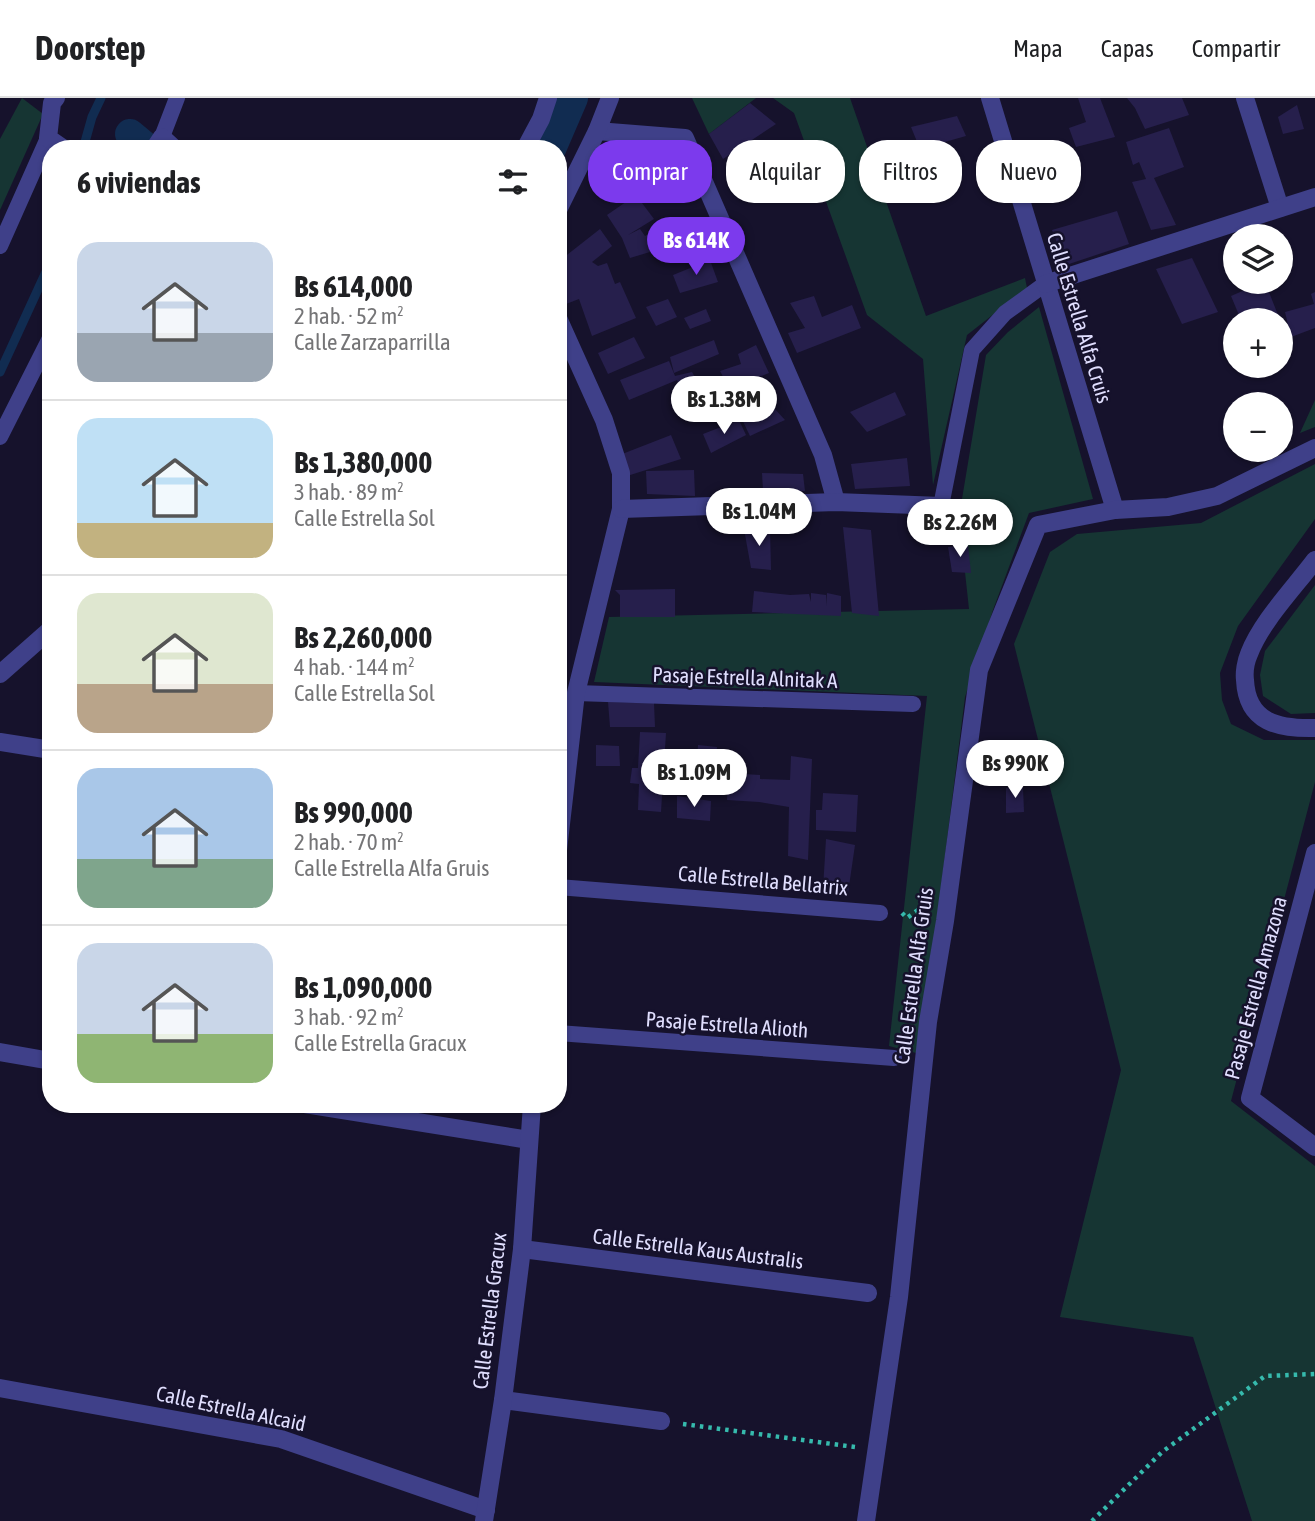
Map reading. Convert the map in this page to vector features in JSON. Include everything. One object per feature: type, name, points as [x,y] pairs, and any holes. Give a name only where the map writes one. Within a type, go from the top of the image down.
[{"type":"street","points":[[530,140],[548,98]]},
{"type":"street","points":[[567,192],[610,98]]},
{"type":"street","name":"Calle Estrella Alfa Cruis","points":[[990,98],[1115,510]]},
{"type":"street","points":[[1245,98],[1280,208]]},
{"type":"street","points":[[51,140],[48,138],[52,100]]},
{"type":"street","points":[[597,131],[685,138],[823,455],[836,502]]},
{"type":"street","points":[[1045,284],[1315,197]]},
{"type":"street","points":[[567,339],[607,430],[621,473],[621,509],[576,693],[567,772]]},
{"type":"street","points":[[1115,510],[1168,507],[1217,496],[1315,448]]},
{"type":"street","points":[[621,509],[836,502],[941,506]]},
{"type":"street","name":"Calle Estrella Alfa Gruis","points":[[866,1521],[899,1297],[928,1022],[945,921],[979,670],[1038,525],[1115,510]]},
{"type":"street","points":[[1315,561],[1265,626],[1248,654],[1244,675],[1245,694],[1254,712],[1269,722],[1293,728],[1315,728]]},
{"type":"street","points":[[0,674],[42,637]]},
{"type":"street","points":[[0,742],[42,749]]},
{"type":"street","name":"Pasaje Estrella Amazona","points":[[1315,853],[1250,1098],[1315,1147]]},
{"type":"street","points":[[0,1052],[42,1059]]},
{"type":"street","points":[[361,1113],[529,1140]]},
{"type":"street","name":"Calle Estrella Gracux","points":[[485,1516],[522,1249],[531,1113]]},
{"type":"street","name":"Calle Estrella Kaus Australis","points":[[522,1249],[868,1293]]},
{"type":"street","name":"Calle Estrella Alcaid","points":[[0,1388],[281,1439],[485,1516]]},
{"type":"street","points":[[503,1400],[661,1421]]},
{"type":"lane","points":[[165,140],[177,98]]},
{"type":"lane","points":[[0,246],[42,152]]},
{"type":"lane","points":[[941,506],[972,350],[1005,313],[1045,284]]},
{"type":"lane","points":[[0,437],[42,354]]},
{"type":"lane","name":"Pasaje Estrella Alnitak A","points":[[576,693],[913,704]]},
{"type":"lane","name":"Calle Estrella Bellatrix","points":[[567,888],[880,914]]},
{"type":"lane","name":"Pasaje Estrella Alioth","points":[[567,1035],[894,1058]]},
{"type":"path","points":[[880,914],[894,904],[908,918],[926,904],[945,921]]},
{"type":"path","points":[[1092,1521],[1162,1452],[1265,1376],[1315,1374]]},
{"type":"path","points":[[661,1421],[855,1447],[868,1495]]},
{"type":"green space","points":[[22,98],[43,114],[0,210],[0,139]]},
{"type":"green space","points":[[692,98],[756,98],[709,134]]},
{"type":"green space","points":[[773,98],[850,98],[865,140],[859,140],[859,203],[887,203],[926,316],[1025,278],[1027,288],[967,335],[933,485],[923,359],[867,315],[827,203],[845,203],[845,140],[804,140],[794,113]]},
{"type":"green space","points":[[1039,307],[1093,499],[1029,513],[993,610],[965,697],[920,1054],[889,1046],[927,696],[594,682],[609,617],[969,609],[959,517],[986,355],[1008,332]]},
{"type":"green space","points":[[1315,400],[1315,427],[1300,433]]},
{"type":"green space","points":[[1315,464],[1315,519],[1238,626],[1220,673],[1222,700],[1231,724],[1264,740],[1315,740],[1315,782],[1231,1101],[1315,1166],[1315,1521],[1252,1521],[1193,1337],[1060,1317],[1121,1070],[1014,644],[1050,552],[1077,534],[1201,523]]},
{"type":"green space","points":[[1315,585],[1315,713],[1291,714],[1263,696],[1260,675],[1265,651]]},
{"type":"building","points":[[1078,98],[1100,98],[1115,137],[1081,146],[1081,140],[1073,140],[1069,128],[1086,122]]},
{"type":"building","points":[[1127,98],[1182,98],[1189,115],[1145,129]]},
{"type":"building","points":[[750,103],[776,124],[752,140],[726,140],[726,157],[723,159],[709,134]]},
{"type":"building","points":[[1297,105],[1304,129],[1283,134],[1278,117]]},
{"type":"building","points":[[957,116],[966,136],[952,140],[916,140],[911,127]]},
{"type":"building","points":[[1169,128],[1184,167],[1154,178],[1176,225],[1151,230],[1132,182],[1146,179],[1139,162],[1133,165],[1126,142]]},
{"type":"building","points":[[624,203],[642,203],[654,219],[628,235],[640,229],[645,236],[654,231],[660,249],[630,258],[622,238],[607,215]]},
{"type":"building","points":[[1117,211],[1129,244],[1066,265],[1052,230]]},
{"type":"building","points":[[600,229],[612,246],[592,262],[598,266],[607,263],[615,284],[620,282],[636,318],[592,336],[579,299],[567,304],[567,255]]},
{"type":"building","points":[[1192,258],[1218,312],[1182,324],[1156,269]]},
{"type":"building","points":[[710,260],[718,282],[680,293],[673,275]]},
{"type":"building","points":[[1315,292],[1315,328],[1293,336],[1293,310],[1314,304],[1311,294]]},
{"type":"building","points":[[1270,294],[1275,308],[1236,308],[1231,296]]},
{"type":"building","points":[[814,296],[822,317],[852,305],[861,328],[797,353],[788,333],[805,328],[790,303]]},
{"type":"building","points":[[668,299],[677,317],[656,326],[646,307]]},
{"type":"building","points":[[706,309],[711,321],[690,329],[684,318]]},
{"type":"building","points":[[634,337],[645,358],[608,374],[598,353]]},
{"type":"building","points":[[714,340],[719,354],[674,373],[670,357]]},
{"type":"building","points":[[756,345],[769,373],[729,388],[720,371],[741,364],[738,354]]},
{"type":"building","points":[[669,361],[675,376],[692,372],[697,381],[705,378],[713,395],[690,406],[677,380],[629,400],[620,380]]},
{"type":"building","points":[[895,392],[906,415],[867,432],[850,412]]},
{"type":"building","points":[[763,396],[785,420],[750,436],[737,409]]},
{"type":"building","points":[[739,420],[746,435],[711,453],[703,434]]},
{"type":"building","points":[[671,435],[681,459],[627,476],[617,456]]},
{"type":"building","points":[[907,458],[910,486],[855,489],[851,464]]},
{"type":"building","points":[[694,470],[695,496],[647,494],[646,471]]},
{"type":"building","points":[[762,473],[803,474],[805,491],[763,491]]},
{"type":"building","points":[[843,527],[871,530],[879,616],[852,613]]},
{"type":"building","points":[[770,528],[771,570],[751,568],[744,529]]},
{"type":"building","points":[[968,545],[971,573],[952,572],[948,547]]},
{"type":"building","points":[[675,589],[675,617],[620,617],[620,595],[615,590]]},
{"type":"building","points":[[754,591],[809,594],[811,602],[811,593],[826,595],[826,606],[827,593],[841,596],[841,616],[752,612]]},
{"type":"building","points":[[608,702],[654,703],[655,727],[610,727]]},
{"type":"building","points":[[640,732],[666,733],[661,812],[638,810],[639,784],[630,783],[632,768],[638,768]]},
{"type":"building","points":[[596,745],[619,746],[620,766],[596,766]]},
{"type":"building","points":[[698,745],[717,747],[714,779],[696,778]]},
{"type":"building","points":[[791,756],[812,759],[808,860],[788,856],[789,807],[727,800],[728,773],[760,775],[760,779],[790,780]]},
{"type":"building","points":[[1023,787],[1024,812],[1006,813],[1006,788]]},
{"type":"building","points":[[823,793],[858,795],[856,832],[816,830],[816,810],[822,810]]},
{"type":"building","points":[[677,796],[711,801],[710,821],[677,818]]},
{"type":"building","points":[[826,839],[855,845],[848,893],[823,889]]},
{"type":"waterway","points":[[86,140],[101,98]]},
{"type":"waterway","points":[[555,140],[573,98]]},
{"type":"waterway","points":[[130,134],[137,140]]},
{"type":"waterway","points":[[0,372],[42,281]]}]
